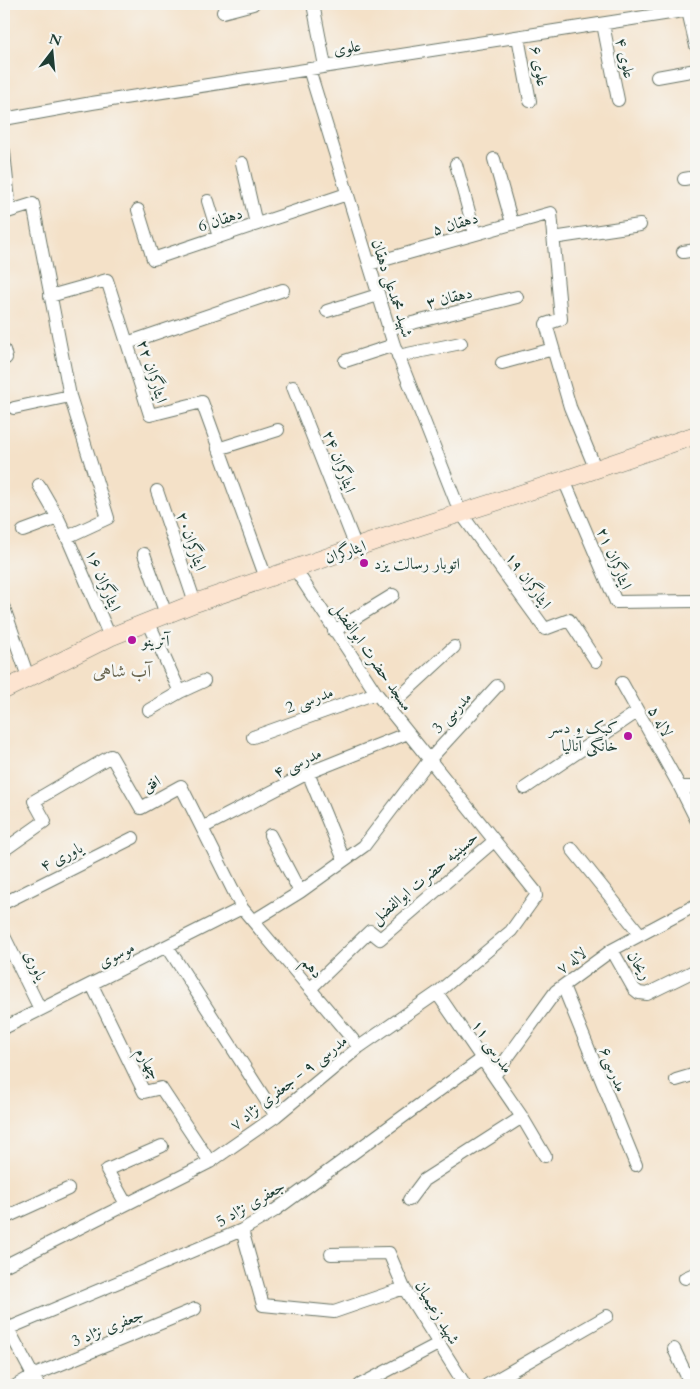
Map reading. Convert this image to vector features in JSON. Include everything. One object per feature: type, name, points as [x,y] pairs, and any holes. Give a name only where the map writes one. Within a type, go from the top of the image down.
[{"type":"main road","name":"ایثارگران","points":[[4,690],[110,636],[195,603],[460,512],[596,470],[696,435]]},
{"type":"street","points":[[223,12],[253,4]]},
{"type":"street","points":[[313,4],[325,66]]},
{"type":"street","points":[[692,10],[696,46]]},
{"type":"street","name":"علوی","points":[[4,119],[325,66],[692,10]]},
{"type":"street","name":"علوی ۴","points":[[603,24],[618,100]]},
{"type":"street","name":"علوی ۶","points":[[518,37],[530,101]]},
{"type":"street","name":"شهید محمدعلی دهقان","points":[[309,69],[388,329],[460,512]]},
{"type":"street","points":[[657,78],[696,70]]},
{"type":"street","points":[[4,152],[7,212],[32,204],[70,396],[108,518],[67,537]]},
{"type":"street","points":[[494,159],[512,223]]},
{"type":"street","points":[[242,163],[256,224]]},
{"type":"street","points":[[456,164],[475,234]]},
{"type":"street","name":"دهقان 6","points":[[138,210],[153,259],[347,194]]},
{"type":"street","points":[[208,201],[219,237]]},
{"type":"street","name":"دهقان ۵","points":[[369,264],[551,213],[553,238]]},
{"type":"street","points":[[596,470],[570,407],[546,324],[561,319],[553,238],[640,225]]},
{"type":"street","points":[[683,252],[696,250]]},
{"type":"street","name":"ایثارگران ۲۲","points":[[50,296],[108,280],[150,415],[202,402],[266,578]]},
{"type":"street","points":[[127,343],[283,290]]},
{"type":"street","points":[[327,311],[378,295]]},
{"type":"street","name":"دهقان ۳","points":[[388,329],[517,297]]},
{"type":"street","points":[[345,361],[396,350],[461,343]]},
{"type":"street","points":[[502,363],[553,348]]},
{"type":"street","name":"ایثارگران ۲۴","points":[[293,388],[356,547]]},
{"type":"street","points":[[14,408],[70,396]]},
{"type":"street","points":[[218,449],[278,430]]},
{"type":"street","name":"ایثارگران ۲۱","points":[[564,480],[616,602],[696,601]]},
{"type":"street","name":"ایثارگران ۱۶","points":[[39,485],[67,537],[110,636]]},
{"type":"street","name":"۲۰ایثارگران","points":[[158,491],[195,603]]},
{"type":"street","name":"ایثارگران ۱‍۹","points":[[460,512],[544,629],[569,620],[596,661]]},
{"type":"street","points":[[23,531],[58,518]]},
{"type":"street","points":[[144,554],[166,614]]},
{"type":"street","name":"مسجد حضرت ابوالفضل","points":[[295,568],[376,693],[535,891],[536,896]]},
{"type":"street","points":[[334,630],[393,595]]},
{"type":"street","points":[[4,608],[28,677]]},
{"type":"street","points":[[148,621],[180,692]]},
{"type":"street","points":[[388,708],[454,648]]},
{"type":"street","points":[[149,710],[204,681]]},
{"type":"street","name":"لاله ۵","points":[[622,684],[696,818]]},
{"type":"street","name":"مدرسی 3","points":[[430,759],[497,686]]},
{"type":"street","name":"مدرسی 2","points":[[253,737],[376,693]]},
{"type":"street","points":[[525,788],[637,712]]},
{"type":"street","name":"مدرسی ۴","points":[[202,828],[308,773],[408,733]]},
{"type":"street","name":"افق","points":[[4,850],[45,821],[34,801],[111,756],[141,808],[181,786],[242,908]]},
{"type":"street","points":[[253,921],[300,892],[364,846],[430,759]]},
{"type":"street","points":[[308,773],[344,860]]},
{"type":"street","points":[[680,787],[696,787]]},
{"type":"street","points":[[270,835],[300,892]]},
{"type":"street","name":"یاوری ۴","points":[[4,903],[133,838]]},
{"type":"street","name":"حسینیه حضرت ابوالفضل","points":[[310,989],[370,931],[380,939],[494,841]]},
{"type":"street","points":[[572,849],[640,934]]},
{"type":"street","name":"مدرسی ۹ - جعفری نژاد ۷","points":[[4,1266],[210,1162],[276,1116],[360,1046],[438,993],[511,931],[536,896]]},
{"type":"street","name":"لاله ۷","points":[[494,1076],[556,991],[612,950],[696,905]]},
{"type":"street","name":"دهم","points":[[242,908],[360,1046]]},
{"type":"street","name":"موسوی","points":[[4,1028],[242,908]]},
{"type":"street","name":"یاوری","points":[[4,936],[40,1009]]},
{"type":"street","points":[[167,946],[276,1116]]},
{"type":"street","name":"ریحان","points":[[612,950],[634,989],[639,993],[647,994],[696,970]]},
{"type":"street","name":"چهارم","points":[[92,985],[144,1092],[162,1088],[210,1162]]},
{"type":"street","name":"مدرسی۶","points":[[563,986],[636,1164]]},
{"type":"street","name":"مدرسی ۱۱","points":[[438,993],[522,1117],[545,1156]]},
{"type":"street","name":"جعفری نژاد 5","points":[[6,1325],[242,1230],[274,1212],[482,1059]]},
{"type":"street","points":[[676,1080],[696,1074]]},
{"type":"street","points":[[409,1200],[424,1180],[522,1117]]},
{"type":"street","points":[[126,1204],[107,1170],[162,1146]]},
{"type":"street","points":[[4,1218],[68,1189]]},
{"type":"street","points":[[242,1230],[263,1305],[334,1312],[404,1288]]},
{"type":"street","name":"شهید زعیمیان","points":[[331,1254],[389,1253],[404,1288],[465,1385]]},
{"type":"street","name":"جعفری نژاد 3","points":[[17,1385],[35,1380],[195,1309]]},
{"type":"street","points":[[487,1385],[606,1316]]},
{"type":"street","points":[[6,1325],[35,1380]]},
{"type":"street","points":[[360,1385],[438,1344]]},
{"type":"street","points":[[674,1350],[691,1385]]},
{"type":"place","name":"اتوبار رسالت یزد","points":[[364,563]]},
{"type":"place","name":"آترینو","points":[[132,640]]},
{"type":"place","name":"کیک و دسر خانگی آنالیا","points":[[628,736]]},
{"type":"district","name":"آب شاهی","points":[[122,671]]}]
